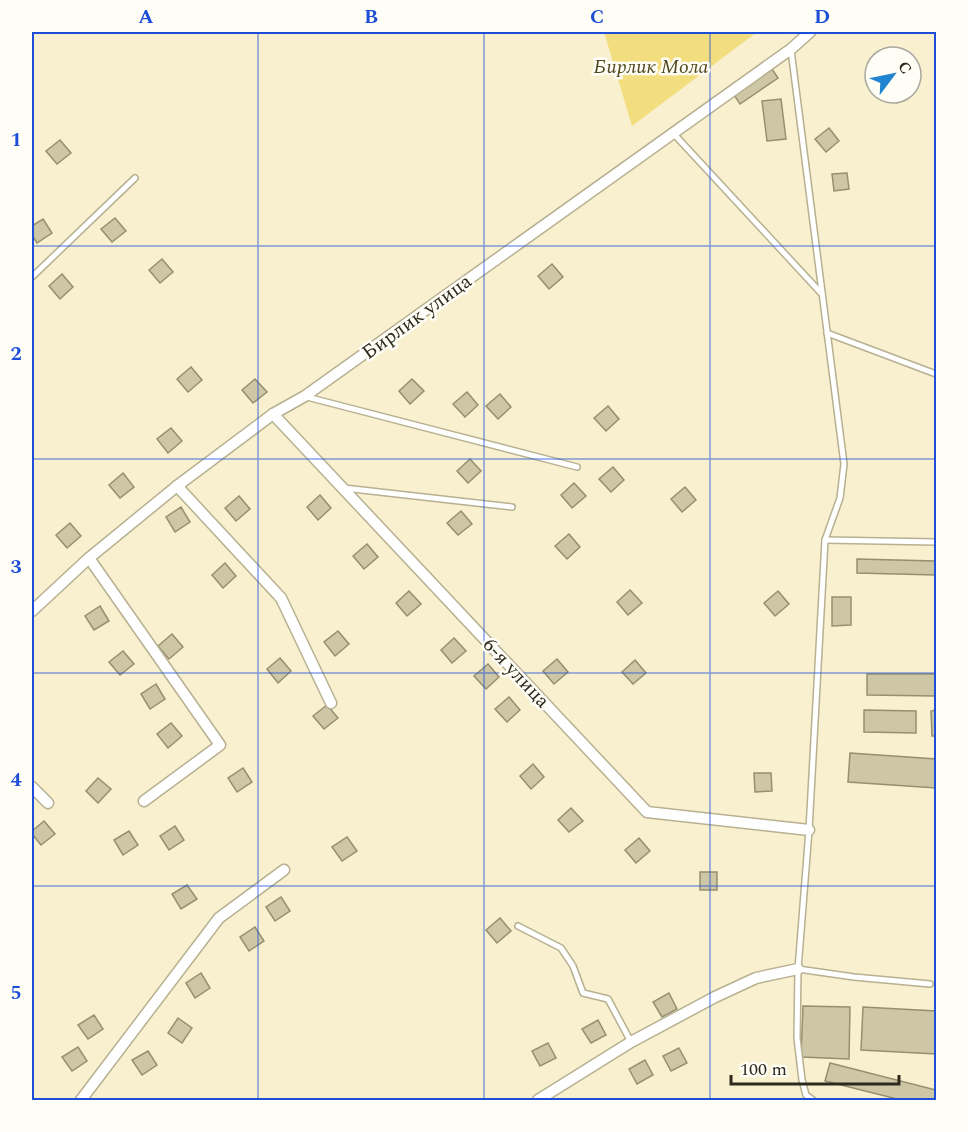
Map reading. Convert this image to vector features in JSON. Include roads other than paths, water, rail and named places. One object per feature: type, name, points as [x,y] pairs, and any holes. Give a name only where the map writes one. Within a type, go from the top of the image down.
[{"type":"street","name":"Бирлик улица","points":[[32,611],[89,558],[177,486],[273,414],[305,396],[791,49],[810,32]]},
{"type":"street","name":"6-я улица","points":[[273,414],[647,812],[809,830]]},
{"type":"street","points":[[177,486],[281,598],[331,703]]},
{"type":"street","points":[[89,558],[220,745],[144,801]]},
{"type":"street","points":[[32,787],[48,803]]},
{"type":"street","points":[[81,1101],[219,918],[284,870]]},
{"type":"street","points":[[538,1101],[631,1042],[715,997],[756,978],[798,969]]},
{"type":"lane","points":[[791,49],[844,464],[840,498],[825,540],[809,830],[798,969],[797,1038],[802,1080],[806,1095],[813,1101]]},
{"type":"lane","points":[[673,133],[822,294]]},
{"type":"lane","points":[[32,277],[135,178]]},
{"type":"lane","points":[[827,333],[936,374]]},
{"type":"lane","points":[[305,396],[577,467]]},
{"type":"lane","points":[[342,488],[512,507]]},
{"type":"lane","points":[[825,540],[936,542]]},
{"type":"lane","points":[[518,926],[561,948],[573,966],[583,993],[608,999],[631,1042]]},
{"type":"lane","points":[[798,969],[930,984]]},
{"type":"park label","name":"Бирлик Мола","points":[[651,67]]}]
